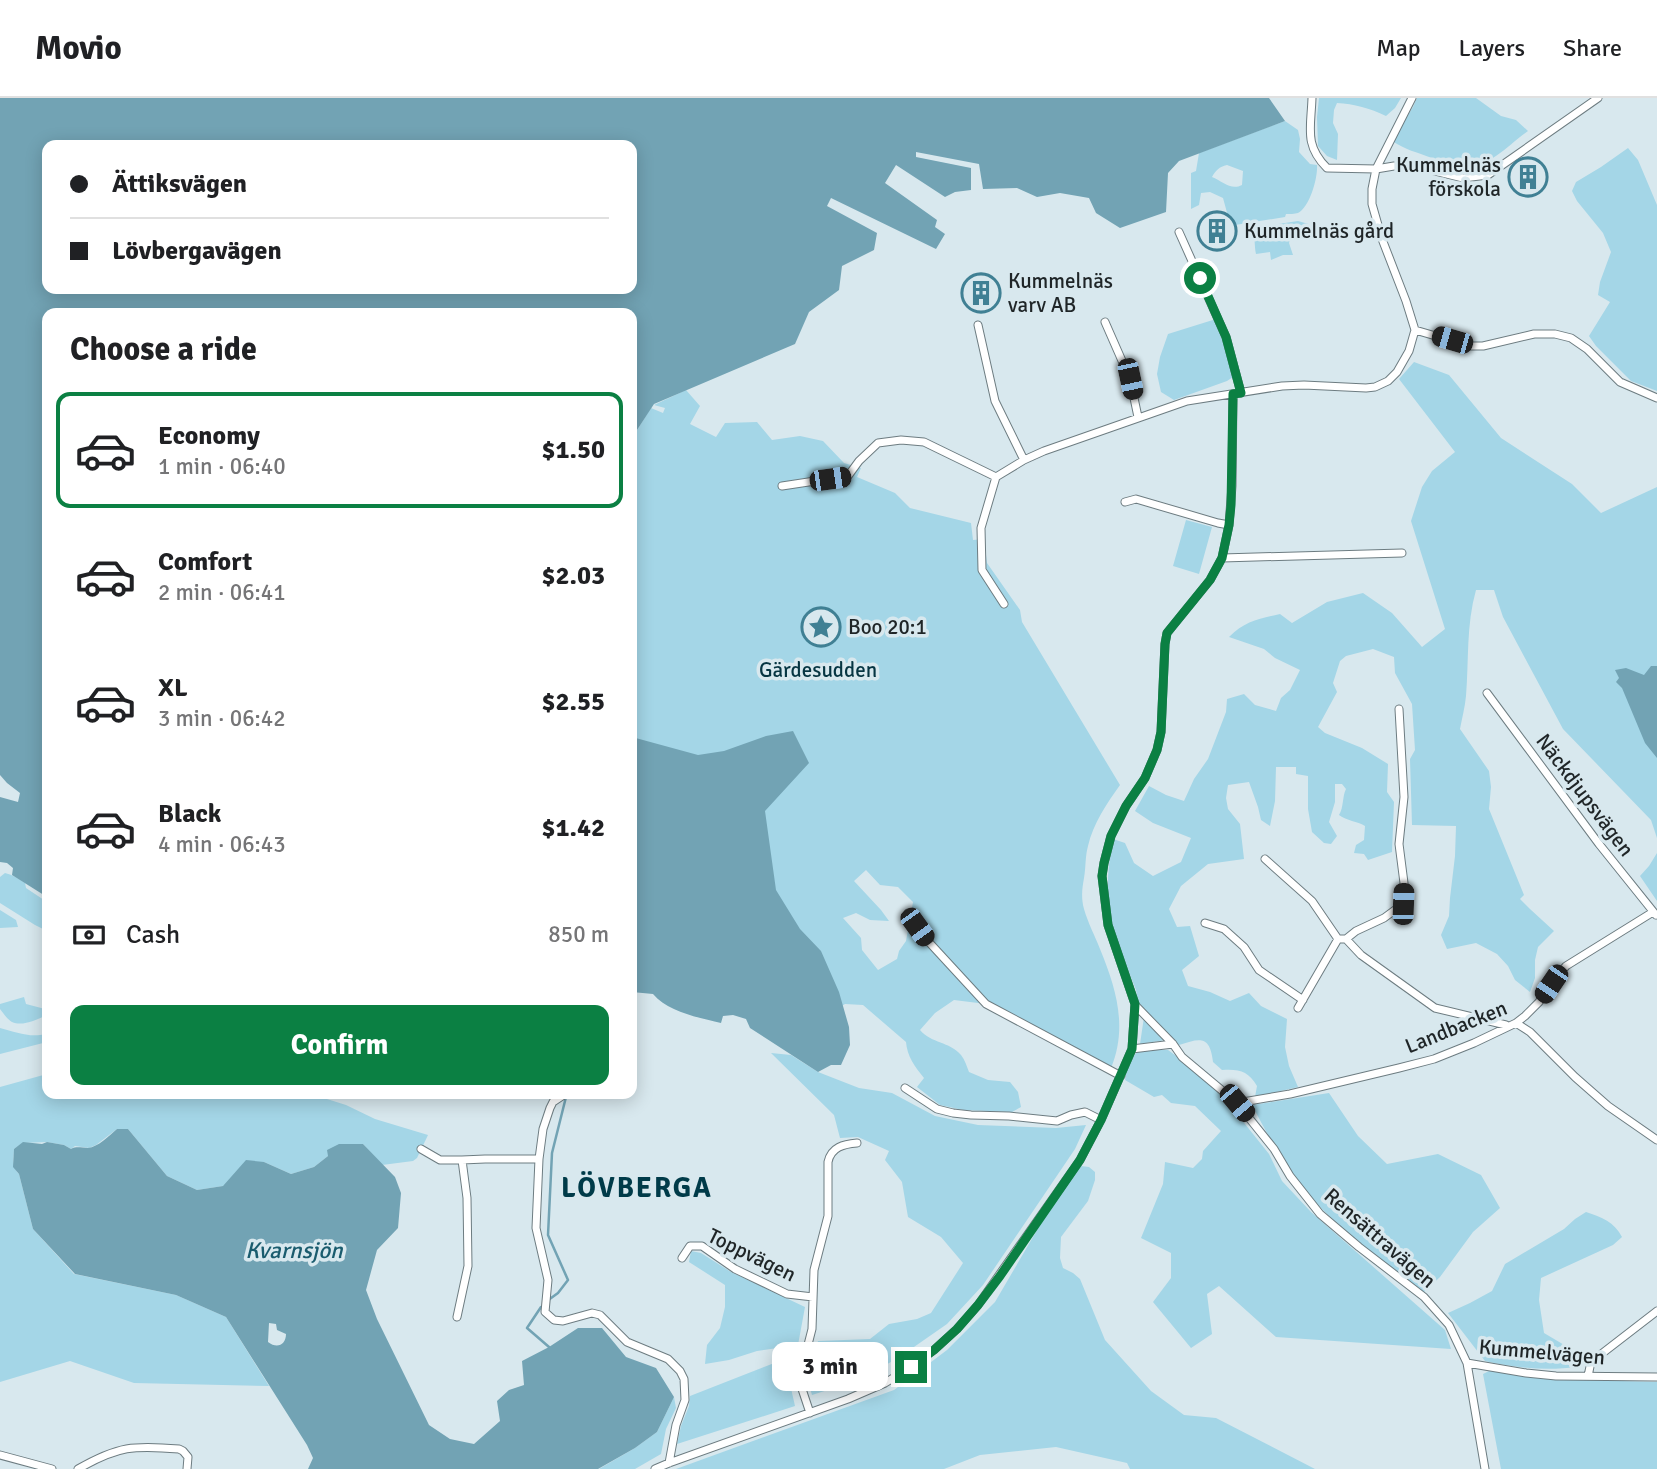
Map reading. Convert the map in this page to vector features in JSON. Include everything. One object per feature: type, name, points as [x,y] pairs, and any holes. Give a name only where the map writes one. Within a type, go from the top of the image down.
[{"type":"street","points":[[1312,98],[1311,146],[1317,158],[1327,168],[1376,169],[1414,166],[1463,178],[1488,175],[1598,98]]},
{"type":"street","points":[[1004,604],[982,570],[981,528],[996,477],[1024,460],[1187,401],[1291,385],[1375,387],[1388,382],[1397,372],[1409,351],[1415,330],[1382,239],[1371,189],[1376,169],[1412,98]]},
{"type":"street","points":[[656,1469],[848,1399],[885,1383],[927,1356],[957,1329],[1000,1276],[1080,1160],[1121,1076],[1132,1049],[1135,1004],[1108,925],[1102,876],[1104,863],[1111,836],[1126,806],[1145,778],[1157,750],[1161,732],[1167,633],[1210,580],[1222,558],[1229,525],[1232,486],[1237,393],[1226,337],[1179,232]]},
{"type":"street","points":[[1105,322],[1130,379],[1138,417]]},
{"type":"street","points":[[978,325],[995,401],[1024,460]]},
{"type":"street","points":[[1415,330],[1470,346],[1483,346],[1534,334],[1555,334],[1571,338],[1587,349],[1620,382],[1657,398]]},
{"type":"street","points":[[782,486],[848,476],[878,443],[901,440],[924,442],[996,477]]},
{"type":"street","points":[[1125,502],[1136,499],[1229,525]]},
{"type":"street","points":[[1222,558],[1402,553]]},
{"type":"street","name":"Näckdjupsvägen","points":[[1487,693],[1599,844],[1655,914]]},
{"type":"street","points":[[1298,1008],[1342,939],[1384,918],[1403,904],[1404,883],[1399,844],[1404,797],[1399,709]]},
{"type":"street","points":[[1265,859],[1312,901],[1342,939],[1361,955],[1435,1008],[1512,1024],[1530,1032],[1608,1106],[1657,1140]]},
{"type":"street","points":[[908,913],[927,940],[986,1004],[1121,1076]]},
{"type":"street","name":"Landbacken","points":[[1237,1103],[1290,1094],[1434,1059],[1474,1042],[1525,1016],[1566,966],[1655,914]]},
{"type":"street","points":[[1205,923],[1224,929],[1244,947],[1259,970],[1303,1000]]},
{"type":"street","name":"Rensättravägen","points":[[1135,1004],[1182,1057],[1237,1103],[1320,1214],[1424,1297],[1449,1325],[1467,1363],[1485,1469]]},
{"type":"street","points":[[1132,1049],[1173,1044]]},
{"type":"street","points":[[905,1088],[937,1109],[953,1113],[1057,1121],[1085,1112],[1101,1120]]},
{"type":"street","points":[[558,1099],[553,1102],[543,1129],[539,1159],[536,1228],[548,1280],[545,1312],[554,1320],[563,1321],[592,1313],[600,1315],[627,1342],[668,1359],[680,1371],[684,1379],[685,1400],[676,1425],[669,1463]]},
{"type":"street","points":[[810,1413],[801,1385],[812,1329],[814,1270],[828,1216],[829,1155],[838,1147],[857,1143]]},
{"type":"street","points":[[421,1149],[440,1160],[539,1159]]},
{"type":"street","points":[[457,1317],[468,1266],[467,1198],[462,1160]]},
{"type":"street","name":"Toppvägen","points":[[682,1258],[690,1246],[702,1247],[735,1269],[787,1294],[813,1297]]},
{"type":"street","points":[[1588,1376],[1591,1362],[1657,1311]]},
{"type":"street","name":"Kummelvägen","points":[[1467,1363],[1556,1376],[1657,1377]]},
{"type":"street","points":[[78,1469],[112,1452],[131,1447],[179,1450],[188,1457],[187,1469]]},
{"type":"street","points":[[0,1455],[52,1469]]},
{"type":"green space","points":[[1319,98],[1401,98],[1386,116],[1362,107],[1337,103],[1333,123],[1338,134],[1337,160],[1327,156],[1318,146]]},
{"type":"green space","points":[[1417,98],[1476,98],[1501,116],[1516,120],[1528,131],[1484,163],[1463,168],[1448,166],[1392,141]]},
{"type":"green space","points":[[1285,121],[1298,130],[1299,152],[1310,164],[1317,165],[1316,177],[1306,205],[1298,213],[1235,225],[1229,220],[1223,198],[1210,192],[1201,193],[1199,205],[1191,209],[1191,173],[1196,171],[1199,153]],"holes":[[[1227,165],[1243,171],[1242,185],[1238,187],[1212,177],[1218,169]]]},
{"type":"green space","points":[[1628,148],[1638,160],[1657,205],[1657,391],[1631,381],[1589,336],[1610,302],[1598,295],[1611,252],[1603,233],[1572,191],[1576,182]]},
{"type":"green space","points":[[1298,221],[1312,225],[1315,235],[1291,236],[1289,243],[1293,255],[1283,255],[1271,260],[1270,252],[1256,254],[1251,230],[1253,228]]},
{"type":"green space","points":[[1216,319],[1233,377],[1174,400],[1161,392],[1157,374],[1168,334]]},
{"type":"green space","points":[[1414,362],[1449,375],[1501,438],[1572,484],[1601,513],[1657,487],[1657,838],[1651,820],[1563,729],[1503,617],[1494,590],[1476,590],[1468,643],[1466,696],[1460,729],[1489,771],[1489,809],[1524,895],[1520,899],[1554,931],[1538,947],[1535,978],[1530,992],[1515,980],[1508,966],[1497,954],[1476,943],[1447,949],[1441,935],[1449,916],[1456,826],[1412,825],[1410,759],[1415,750],[1412,704],[1395,673],[1394,657],[1373,649],[1346,656],[1340,661],[1333,683],[1337,692],[1318,727],[1388,764],[1387,792],[1394,802],[1392,852],[1368,860],[1364,854],[1354,853],[1356,845],[1364,840],[1365,826],[1339,815],[1346,789],[1342,784],[1335,784],[1335,802],[1329,822],[1337,836],[1331,844],[1324,843],[1312,832],[1308,809],[1308,776],[1296,774],[1296,767],[1276,767],[1275,801],[1270,826],[1261,820],[1249,782],[1228,785],[1228,809],[1240,824],[1244,859],[1208,864],[1181,886],[1169,909],[1177,927],[1190,926],[1199,956],[1182,970],[1188,986],[1230,1001],[1249,993],[1261,1006],[1287,1019],[1285,1047],[1298,1087],[1255,1097],[1257,1086],[1247,1074],[1222,1070],[1213,1062],[1212,1053],[1203,1041],[1179,1045],[1138,1002],[1136,990],[1111,927],[1108,883],[1113,839],[1125,843],[1134,863],[1153,876],[1181,862],[1191,838],[1153,823],[1135,811],[1149,786],[1184,801],[1194,779],[1208,759],[1226,712],[1227,699],[1244,694],[1255,705],[1276,711],[1281,698],[1290,690],[1300,670],[1275,658],[1264,649],[1229,637],[1241,627],[1280,614],[1292,623],[1327,602],[1363,593],[1392,613],[1422,647],[1445,629],[1411,521],[1422,487],[1432,471],[1455,452],[1399,379]]},
{"type":"green space","name":"Gärdesudden","points":[[686,390],[700,406],[690,424],[716,437],[725,423],[757,422],[772,440],[800,436],[823,441],[844,463],[861,468],[857,477],[895,493],[910,508],[971,523],[973,540],[984,539],[987,563],[1020,610],[1022,622],[1120,785],[1101,814],[1090,838],[1082,894],[1087,919],[1111,978],[1118,1008],[1119,1038],[1111,1068],[986,1004],[954,1000],[935,1013],[920,1030],[930,1038],[956,1050],[964,1059],[969,1072],[988,1080],[1010,1082],[1018,1092],[1021,1107],[1012,1112],[963,1110],[940,1105],[917,1087],[924,1078],[912,1061],[906,1042],[863,1005],[845,1004],[811,1025],[637,870],[637,430],[651,408],[663,413],[665,408],[654,405]],"holes":[[[866,870],[880,885],[898,887],[913,902],[906,941],[897,959],[878,970],[862,950],[861,938],[843,918],[856,913],[870,920],[889,921],[854,881]]]},
{"type":"green space","points":[[1186,520],[1212,527],[1199,574],[1173,566]]},
{"type":"green space","points":[[1657,853],[1657,901],[1640,876]]},
{"type":"green space","points":[[5,873],[13,876],[42,899],[42,928],[0,903],[0,877]]},
{"type":"green space","points":[[0,910],[16,920],[18,927],[0,928]]},
{"type":"green space","points":[[24,997],[26,1004],[42,1009],[42,1017],[26,1023],[16,1023],[10,1021],[0,1009],[0,1004]]},
{"type":"green space","points":[[1144,1017],[1165,1040],[1140,1044]]},
{"type":"green space","points":[[0,1028],[28,1035],[42,1035],[42,1043],[0,1054]]},
{"type":"green space","points":[[1168,1050],[1225,1099],[1269,1154],[1282,1181],[1311,1212],[1445,1330],[1451,1349],[1276,1337],[1219,1286],[1207,1294],[1212,1334],[1191,1348],[1153,1302],[1171,1278],[1171,1253],[1141,1238],[1163,1184],[1165,1162],[1193,1168],[1202,1159],[1203,1151],[1221,1131],[1195,1106],[1171,1103],[1162,1095],[1154,1097],[1125,1080],[1128,1063],[1137,1052]]},
{"type":"green space","points":[[771,1053],[791,1055],[818,1072],[859,1088],[892,1093],[935,1116],[978,1125],[1056,1128],[1086,1125],[1075,1149],[983,1285],[947,1324],[862,1379],[812,1395],[807,1378],[818,1341],[870,1339],[889,1324],[917,1319],[931,1313],[963,1263],[941,1237],[908,1217],[902,1182],[885,1160],[889,1151],[858,1137],[840,1138],[834,1115]]},
{"type":"green space","points":[[42,1075],[42,1099],[327,1099],[375,1119],[428,1135],[413,1161],[382,1165],[363,1144],[328,1156],[314,1167],[291,1174],[264,1162],[223,1186],[197,1190],[167,1176],[128,1129],[117,1129],[89,1148],[75,1146],[71,1149],[47,1142],[23,1143],[14,1149],[14,1162],[33,1229],[74,1274],[176,1295],[226,1317],[269,1386],[134,1383],[70,1361],[0,1382],[0,1087]]},
{"type":"green space","points":[[1329,1093],[1358,1136],[1387,1164],[1438,1154],[1481,1175],[1500,1208],[1473,1232],[1440,1277],[1424,1292],[1360,1243],[1313,1200],[1284,1161],[1252,1105]]},
{"type":"green space","points":[[1081,1166],[1089,1167],[1095,1172],[1095,1180],[1088,1201],[1061,1237],[1060,1258],[1063,1268],[1080,1279],[1105,1340],[1151,1391],[1184,1415],[1216,1418],[1315,1469],[1130,1469],[1127,1463],[1056,1447],[980,1455],[944,1469],[676,1469],[894,1390],[947,1350],[995,1302],[1040,1225]]},
{"type":"green space","points":[[1586,1212],[1607,1221],[1622,1237],[1613,1245],[1541,1278],[1539,1300],[1544,1333],[1571,1349],[1579,1360],[1577,1367],[1531,1368],[1485,1361],[1448,1313],[1492,1291],[1505,1264],[1564,1229]]},
{"type":"green space","points":[[691,1251],[701,1253],[731,1272],[805,1307],[798,1345],[757,1351],[705,1364],[707,1345],[720,1328],[725,1307],[725,1285],[689,1262]]},
{"type":"green space","points":[[777,1362],[792,1366],[790,1384],[795,1406],[677,1444],[690,1396]]},
{"type":"green space","points":[[1493,1369],[1554,1379],[1657,1382],[1657,1469],[1501,1469],[1483,1374]]},
{"type":"green space","points":[[674,1397],[676,1408],[666,1429],[661,1454],[635,1469],[599,1469],[657,1432]]},
{"type":"water","points":[[0,98],[1269,98],[1285,121],[1179,161],[1168,173],[1166,212],[1120,228],[1096,213],[1089,198],[1060,193],[1037,197],[1017,188],[983,189],[979,164],[916,152],[916,157],[971,168],[971,190],[955,192],[945,197],[896,165],[885,183],[937,220],[935,227],[945,234],[936,249],[831,198],[827,206],[877,233],[874,250],[842,266],[839,290],[809,312],[795,344],[654,404],[637,430],[637,308],[42,308],[42,894],[12,875],[13,868],[7,863],[0,862],[0,797],[18,802],[20,793],[0,775]]},
{"type":"water","points":[[1651,666],[1657,666],[1657,758],[1645,743],[1622,688],[1616,682],[1619,678],[1615,670],[1626,668],[1644,675]]},
{"type":"water","points":[[793,731],[809,763],[765,811],[776,890],[800,929],[821,951],[839,992],[849,1027],[850,1045],[841,1065],[831,1065],[818,1072],[750,1028],[746,1019],[733,1015],[723,1016],[721,1023],[676,1010],[653,994],[637,992],[637,738],[698,755],[724,751],[766,736]]},
{"type":"water","name":"Kvarnsjön","points":[[117,1129],[128,1129],[167,1176],[197,1190],[223,1186],[246,1160],[264,1162],[291,1174],[314,1167],[328,1156],[327,1150],[339,1144],[363,1144],[395,1177],[401,1193],[398,1228],[377,1250],[366,1290],[377,1319],[429,1425],[450,1439],[474,1444],[500,1421],[497,1401],[509,1390],[524,1385],[522,1361],[578,1328],[602,1328],[626,1357],[656,1368],[674,1397],[657,1432],[598,1469],[308,1469],[313,1458],[307,1445],[226,1317],[176,1295],[75,1274],[33,1229],[19,1174],[13,1167],[14,1149],[23,1142],[47,1142],[71,1149],[88,1148]],"holes":[[[269,1323],[276,1324],[277,1330],[286,1334],[283,1343],[278,1345],[268,1342]]]},
{"type":"waterway","points":[[547,1301],[558,1293],[568,1280],[548,1235],[552,1153],[566,1099]]},
{"type":"waterway","points":[[541,1307],[527,1328],[549,1347]]},
{"type":"place","name":"Kummelnäs förskola","points":[[1528,177]]},
{"type":"place","name":"Kummelnäs gård","points":[[1217,231]]},
{"type":"place","name":"Kummelnäs varv AB","points":[[981,293]]},
{"type":"place","name":"Boo 20:1","points":[[821,627]]},
{"type":"district","name":"LÖVBERGA","points":[[637,1188]]},
{"type":"route","points":[[911,1367],[957,1329],[1000,1276],[1080,1160],[1132,1049],[1135,1004],[1108,925],[1102,876],[1104,863],[1111,836],[1126,806],[1145,778],[1157,750],[1161,732],[1167,633],[1210,580],[1222,558],[1229,525],[1232,486],[1233,394],[1241,393],[1226,337],[1200,278]]}]
